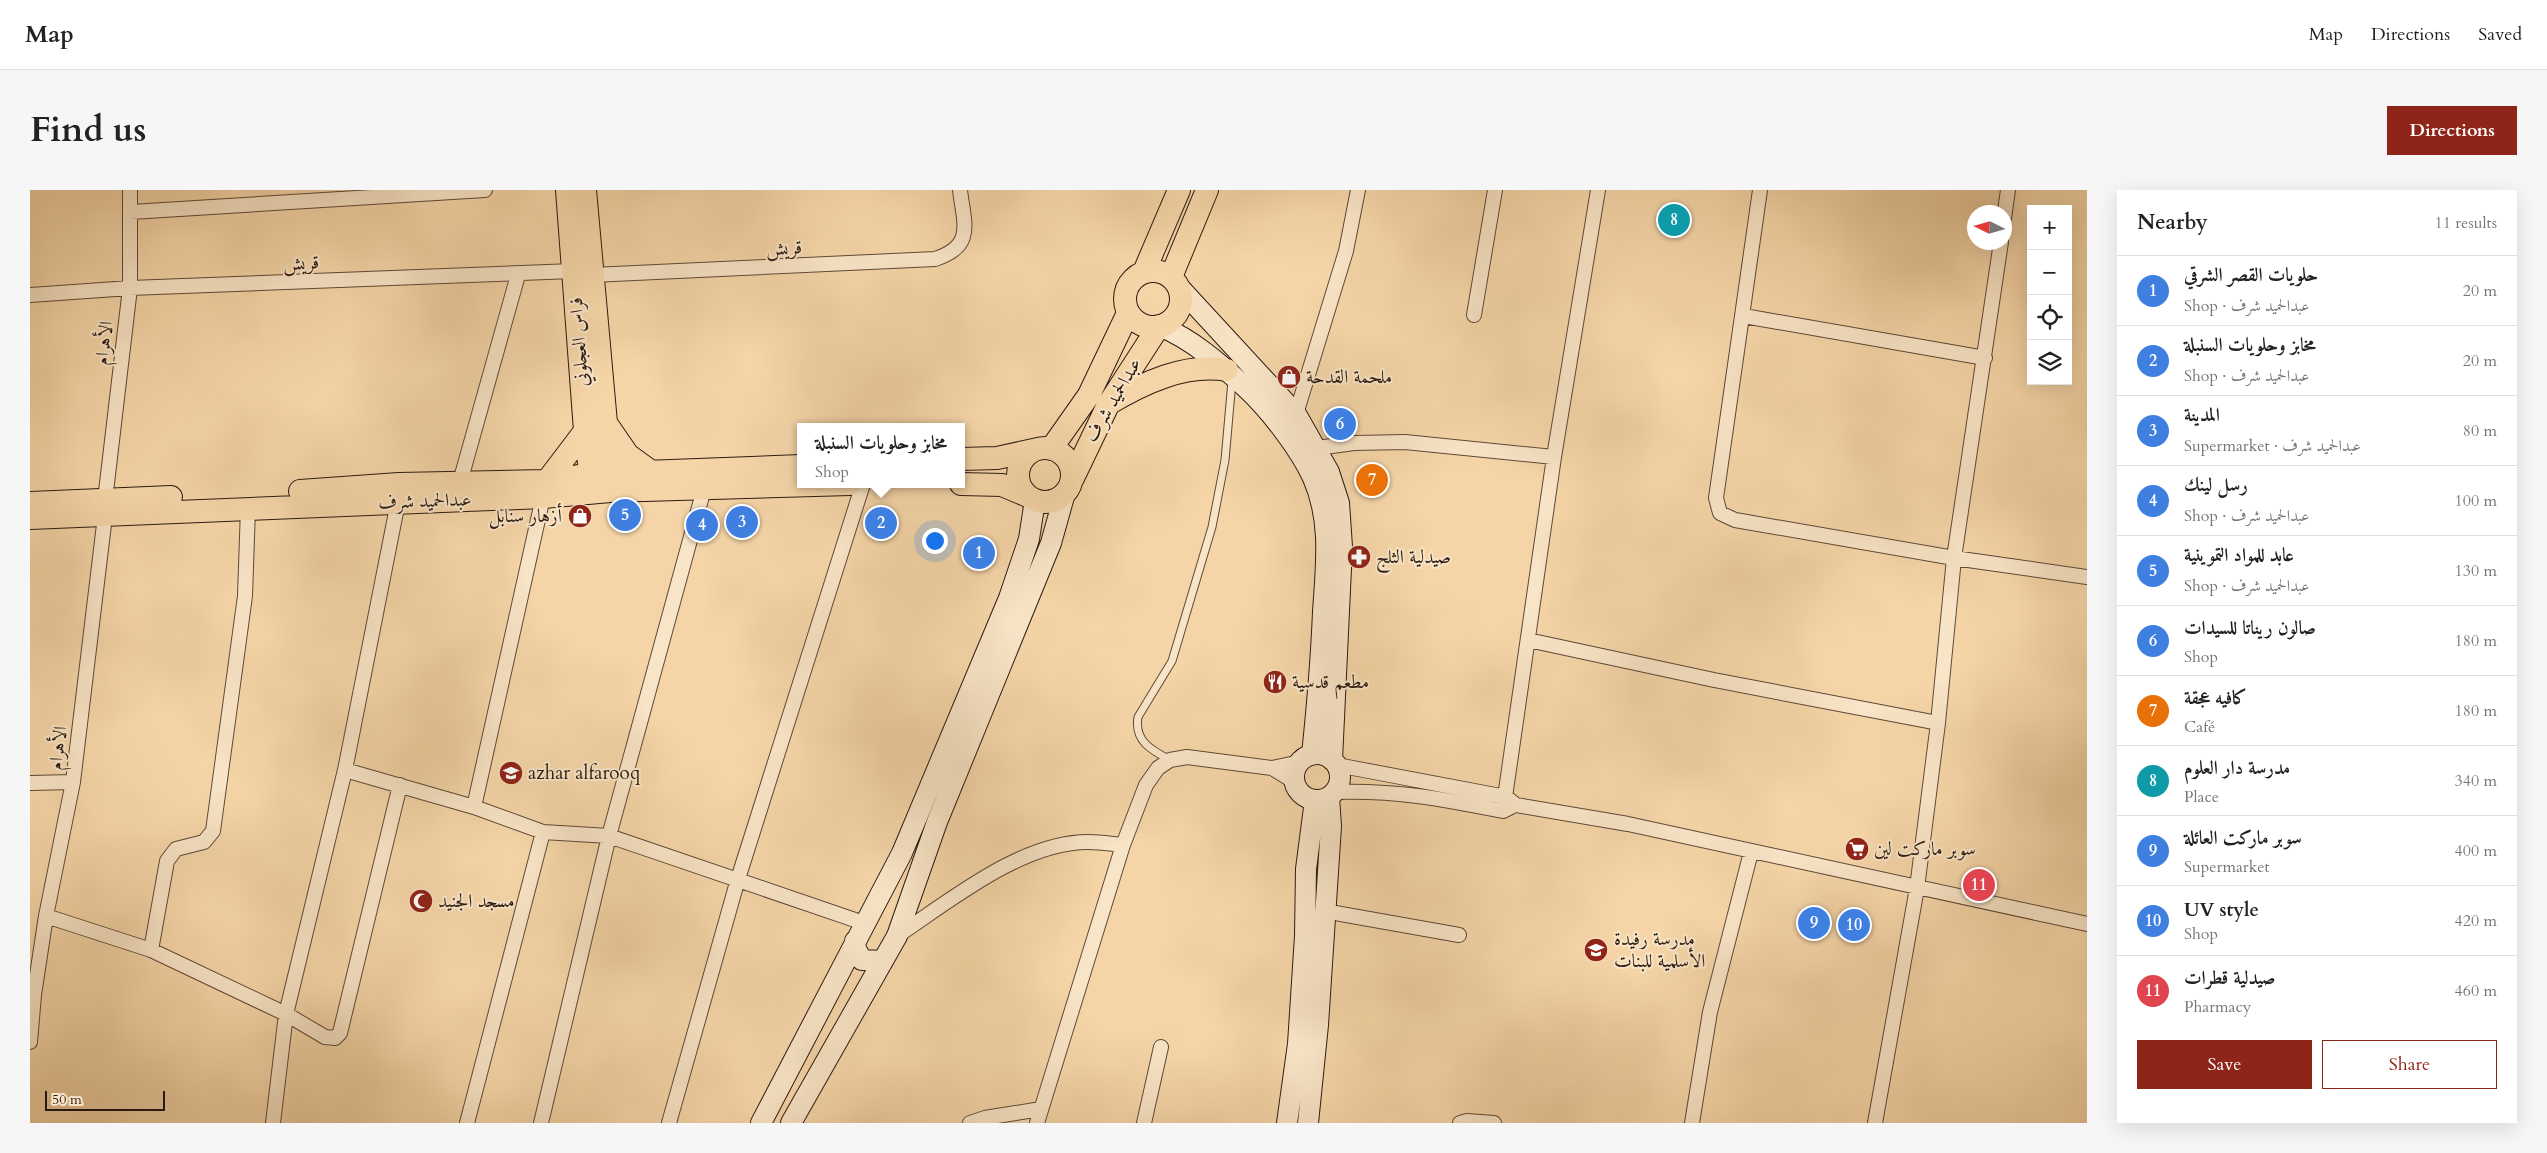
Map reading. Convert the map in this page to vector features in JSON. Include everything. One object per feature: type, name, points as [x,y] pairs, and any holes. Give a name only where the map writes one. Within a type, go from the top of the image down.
[{"type":"main road","name":"فراس العجلوني","points":[[567,190],[582,273],[601,483]]},
{"type":"main road","name":"فراس العجلوني","points":[[582,273],[585,190]]},
{"type":"main road","points":[[1144,272],[1179,190]]},
{"type":"main road","points":[[1174,282],[1184,244],[1207,190]]},
{"type":"main road","points":[[1159,235],[1170,243],[1184,244]]},
{"type":"main road","points":[[1158,271],[1174,282],[1181,294],[1178,310],[1168,322],[1160,326],[1145,326],[1128,313],[1125,292],[1132,279],[1144,272],[1158,271]]},
{"type":"main road","name":"عبدالحميد شرف","points":[[1045,449],[1089,395],[1128,313]]},
{"type":"main road","name":"عبدالحميد شرف","points":[[1069,485],[1108,405],[1160,326]]},
{"type":"main road","points":[[1108,405],[1126,393],[1166,376],[1209,367],[1227,370]]},
{"type":"main road","points":[[545,489],[596,427],[650,471]]},
{"type":"main road","points":[[1031,498],[1022,490],[1018,473],[1025,458],[1045,449]]},
{"type":"main road","points":[[965,460],[997,458],[1045,449],[1064,456],[1069,463],[1069,485],[1052,501],[1031,498],[1002,486],[965,484]]},
{"type":"main road","name":"عبدالحميد شرف","points":[[30,518],[105,508],[399,493],[545,489],[601,483],[650,471],[797,466]]},
{"type":"main road","name":"عبدالحميد شرف","points":[[30,503],[105,508],[248,508],[399,493],[460,482],[545,489]]},
{"type":"main road","name":"عبدالحميد شرف","points":[[601,483],[704,489],[797,486]]},
{"type":"street","name":"الأهرام","points":[[30,1042],[32,995],[73,782],[130,288],[130,190]]},
{"type":"street","points":[[131,212],[484,190]]},
{"type":"street","name":"قريش","points":[[30,295],[130,288],[928,260],[947,255],[958,249],[965,232],[960,190]]},
{"type":"street","points":[[1296,414],[1346,251],[1358,190]]},
{"type":"street","points":[[1474,315],[1496,190]]},
{"type":"street","points":[[1508,804],[1528,640],[1554,457],[1598,190]]},
{"type":"street","points":[[1760,190],[1744,316],[1716,498],[1720,513],[1735,520],[1954,558],[2087,577]]},
{"type":"street","points":[[2006,205],[2008,190]]},
{"type":"street","points":[[1875,1123],[1917,888],[1938,723],[1954,558],[1986,358],[2000,250]]},
{"type":"street","points":[[460,482],[518,275]]},
{"type":"street","points":[[1174,282],[1296,414],[1329,472],[1339,503],[1341,524],[1341,597],[1334,762],[1340,779],[1326,796],[1306,869],[1305,936],[1298,1044],[1287,1123]]},
{"type":"street","points":[[1744,316],[1986,358]]},
{"type":"street","points":[[1160,326],[1200,348],[1257,398],[1276,422],[1313,477],[1324,511],[1328,543],[1320,683],[1306,759],[1295,775],[1295,782]]},
{"type":"street","points":[[1317,448],[1354,443],[1405,442],[1554,457]]},
{"type":"street","points":[[791,1123],[897,936],[937,822],[978,719],[1027,606],[1054,535],[1069,485]]},
{"type":"street","points":[[669,1123],[738,879],[862,488]]},
{"type":"street","points":[[474,807],[545,489]]},
{"type":"street","points":[[541,1123],[608,836],[704,489]]},
{"type":"street","points":[[273,1123],[286,1014],[345,770],[399,493]]},
{"type":"street","points":[[762,1123],[864,923],[902,853],[1009,598],[1029,540],[1031,498]]},
{"type":"street","points":[[151,950],[167,861],[176,849],[204,842],[213,831],[245,596],[248,508]]},
{"type":"street","points":[[1528,640],[1705,678],[1938,723]]},
{"type":"street","points":[[1037,1123],[1123,845],[1146,785],[1158,768],[1170,760],[1187,757],[1272,768],[1319,754],[1334,762],[1508,804]]},
{"type":"street","points":[[1272,768],[1295,782],[1303,794],[1326,796],[1382,791],[1508,804],[1628,824],[2087,924]]},
{"type":"street","points":[[345,770],[474,807],[543,832],[608,836],[864,923]]},
{"type":"street","points":[[30,783],[73,782]]},
{"type":"street","points":[[46,916],[151,950],[286,1014],[325,1037],[335,1038],[340,1033],[400,786]]},
{"type":"street","points":[[1308,1123],[1318,1026],[1331,826],[1326,796]]},
{"type":"street","points":[[467,1123],[543,832]]},
{"type":"street","points":[[897,936],[994,870],[1049,848],[1088,842],[1123,845]]},
{"type":"street","points":[[1692,1123],[1710,1012],[1751,852]]},
{"type":"street","points":[[877,899],[892,898],[903,905],[905,912]]},
{"type":"street","points":[[1324,911],[1459,935]]},
{"type":"street","points":[[855,941],[856,950],[862,960],[883,961]]},
{"type":"street","points":[[1144,1123],[1162,1047]]},
{"type":"street","points":[[970,1123],[985,1118],[1041,1109]]},
{"type":"street","points":[[1460,1123],[1467,1121],[1494,1123]]},
{"type":"lane","points":[[1170,760],[1148,748],[1140,739],[1137,726],[1138,717],[1172,661],[1212,527],[1225,460],[1228,431],[1232,380],[1227,370]]},
{"type":"place","name":"مدرسة دار العلوم","points":[[1674,220]]},
{"type":"place","name":"ملحمة القدحة","points":[[1289,377]]},
{"type":"place","name":"صالون ريناتا للسيدات","points":[[1340,424]]},
{"type":"place","name":"كافيه عجقة","points":[[1372,480]]},
{"type":"place","name":"عابد للمواد التموينية","points":[[625,515]]},
{"type":"place","name":"أزهار سنابل","points":[[580,516]]},
{"type":"place","name":"المدينة","points":[[742,522]]},
{"type":"place","name":"مخابز وحلويات السنبلة","points":[[881,523]]},
{"type":"place","name":"رسل لينك","points":[[702,525]]},
{"type":"place","name":"حلويات القصر الشرقي","points":[[979,553]]},
{"type":"place","name":"صيدلية الثلج","points":[[1359,557]]},
{"type":"place","name":"مطعم قدسية","points":[[1275,682]]},
{"type":"place","name":"azhar alfarooq","points":[[511,773]]},
{"type":"place","name":"سوبر ماركت لين","points":[[1857,849]]},
{"type":"place","name":"صيدلية قطرات","points":[[1979,885]]},
{"type":"place","name":"مسجد الجنيد","points":[[421,901]]},
{"type":"place","name":"سوبر ماركت العائلة","points":[[1814,923]]},
{"type":"place","name":"UV style","points":[[1854,925]]},
{"type":"place","name":"مدرسة رفيدة الأسلمية للبنات","points":[[1596,950]]}]
